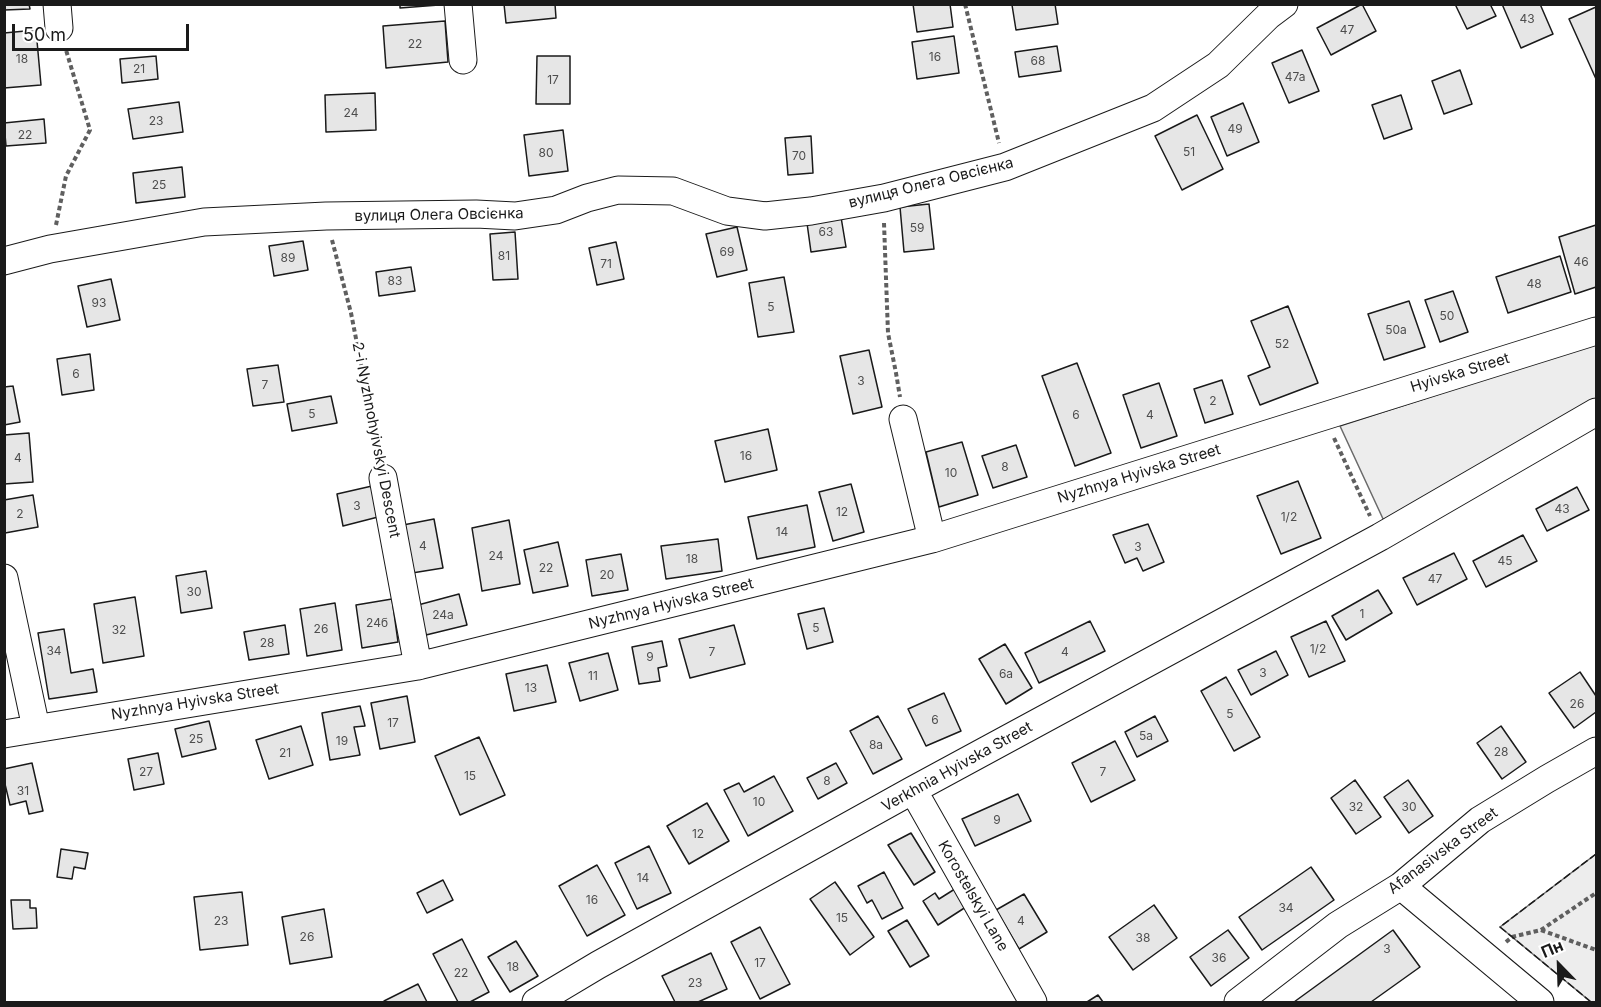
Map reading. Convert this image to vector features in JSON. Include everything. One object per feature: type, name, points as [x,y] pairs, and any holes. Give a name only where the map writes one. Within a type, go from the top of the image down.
[{"type":"street","points":[[458,4],[463,60]]},
{"type":"street","name":"вулиця Олега Овсієнка","points":[[4,261],[50,249],[204,222],[326,216],[476,214],[515,216],[556,210],[587,198],[618,190],[673,190],[727,211],[765,216],[811,212],[884,198],[1005,167],[1153,108],[1218,65],[1268,16],[1284,4]]},
{"type":"street","name":"Hyivska Street","points":[[1324,416],[1596,331]]},
{"type":"street","points":[[1380,537],[1596,412]]},
{"type":"street","name":"Nyzhnya Hyivska Street","points":[[4,734],[418,666],[932,539],[1324,416]]},
{"type":"street","points":[[903,419],[932,539]]},
{"type":"street","name":"2-i Nyzhnohyivskyi Descent","points":[[383,478],[418,666]]},
{"type":"street","name":"Verkhnia Hyivska Street","points":[[536,1002],[913,790],[1380,537]]},
{"type":"street","points":[[4,578],[36,728]]},
{"type":"street","name":"Afanasivska Street","points":[[1238,1002],[1338,925],[1401,886],[1480,820],[1596,751]]},
{"type":"street","name":"Korostelskyi Lane","points":[[913,790],[1033,1002]]},
{"type":"street","points":[[1401,886],[1540,1002]]},
{"type":"path","points":[[965,4],[1005,167]]},
{"type":"path","points":[[50,249],[66,176],[90,130],[58,16]]},
{"type":"path","points":[[884,198],[888,333],[903,419]]},
{"type":"path","name":"2-i Nyzhnohyivskyi Descent","points":[[326,216],[351,313],[383,478]]},
{"type":"path","points":[[1324,416],[1380,537]]},
{"type":"path","points":[[1489,960],[1512,937],[1541,930],[1596,893]]},
{"type":"path","points":[[1541,930],[1596,950]]},
{"type":"shaded area","points":[[1596,343],[1596,400],[1384,521],[1340,426]]},
{"type":"shaded area","points":[[1596,854],[1596,1002],[1591,1002],[1500,927]]},
{"type":"building","points":[[4,4],[29,4],[30,9],[4,10]]},
{"type":"building","points":[[400,4],[439,4],[439,5],[400,8]]},
{"type":"building","points":[[504,4],[555,4],[556,18],[506,23]]},
{"type":"building","points":[[913,4],[950,4],[953,27],[917,32]]},
{"type":"building","points":[[1055,4],[1058,24],[1016,30],[1012,5]]},
{"type":"building","points":[[1362,4],[1376,31],[1331,55],[1317,28]]},
{"type":"building","points":[[1455,4],[1490,4],[1496,16],[1467,29]]},
{"type":"building","points":[[1502,4],[1540,4],[1553,34],[1521,48]]},
{"type":"building","points":[[1596,7],[1596,79],[1569,19]]},
{"type":"building","points":[[445,21],[448,62],[386,68],[383,26]]},
{"type":"building","points":[[36,30],[41,85],[4,88],[4,33]]},
{"type":"building","points":[[954,36],[959,73],[917,79],[912,42]]},
{"type":"building","points":[[1057,46],[1061,71],[1019,77],[1015,52]]},
{"type":"building","points":[[1302,50],[1319,91],[1289,103],[1272,63]]},
{"type":"building","points":[[156,56],[158,79],[122,83],[120,59]]},
{"type":"building","points":[[537,56],[570,56],[570,104],[536,104]]},
{"type":"building","points":[[1460,70],[1472,104],[1444,114],[1432,81]]},
{"type":"building","points":[[375,93],[376,130],[326,132],[325,95]]},
{"type":"building","points":[[1401,95],[1412,129],[1384,139],[1372,105]]},
{"type":"building","points":[[179,102],[183,132],[133,139],[128,109]]},
{"type":"building","points":[[1243,103],[1259,142],[1227,156],[1211,117]]},
{"type":"building","points":[[1197,115],[1223,169],[1182,190],[1155,136]]},
{"type":"building","points":[[44,119],[46,143],[6,146],[4,123]]},
{"type":"building","points":[[563,130],[568,171],[529,176],[524,135]]},
{"type":"building","points":[[811,136],[813,173],[788,175],[785,138]]},
{"type":"building","points":[[182,167],[185,197],[136,203],[133,173]]},
{"type":"building","points":[[929,204],[934,249],[904,252],[900,207]]},
{"type":"building","points":[[840,211],[846,247],[811,252],[806,216]]},
{"type":"building","points":[[1596,225],[1596,287],[1575,294],[1559,237]]},
{"type":"building","points":[[737,227],[747,270],[717,277],[706,234]]},
{"type":"building","points":[[515,232],[518,279],[493,280],[490,234]]},
{"type":"building","points":[[303,241],[308,270],[274,276],[269,246]]},
{"type":"building","points":[[616,242],[624,279],[597,285],[589,248]]},
{"type":"building","points":[[1560,256],[1571,292],[1508,313],[1496,277]]},
{"type":"building","points":[[411,267],[415,291],[379,296],[376,272]]},
{"type":"building","points":[[784,277],[794,332],[758,337],[749,283]]},
{"type":"building","points":[[111,279],[120,320],[87,327],[78,286]]},
{"type":"building","points":[[1453,291],[1468,332],[1440,342],[1425,300]]},
{"type":"building","points":[[1409,301],[1425,347],[1384,360],[1368,314]]},
{"type":"building","points":[[1288,306],[1318,383],[1260,405],[1248,376],[1270,367],[1251,321]]},
{"type":"building","points":[[869,350],[882,407],[853,414],[840,356]]},
{"type":"building","points":[[90,354],[94,390],[62,395],[57,359]]},
{"type":"building","points":[[1077,363],[1111,453],[1075,466],[1042,376]]},
{"type":"building","points":[[278,365],[284,402],[253,406],[247,369]]},
{"type":"building","points":[[1222,380],[1233,414],[1205,423],[1194,389]]},
{"type":"building","points":[[1159,383],[1177,436],[1141,448],[1123,395]]},
{"type":"building","points":[[13,386],[20,422],[4,425],[4,387]]},
{"type":"building","points":[[331,396],[337,423],[292,431],[287,404]]},
{"type":"building","points":[[768,429],[777,470],[725,482],[715,441]]},
{"type":"building","points":[[29,433],[33,482],[4,484],[4,435]]},
{"type":"building","points":[[962,442],[978,495],[939,507],[926,452]]},
{"type":"building","points":[[1016,445],[1027,477],[993,488],[982,456]]},
{"type":"building","points":[[1298,481],[1321,538],[1281,554],[1257,496]]},
{"type":"building","points":[[851,484],[864,532],[833,541],[819,492]]},
{"type":"building","points":[[372,486],[378,517],[343,526],[337,494]]},
{"type":"building","points":[[1577,487],[1589,510],[1547,531],[1536,509]]},
{"type":"building","points":[[33,495],[38,527],[5,533],[4,500]]},
{"type":"building","points":[[807,505],[815,547],[757,559],[748,517]]},
{"type":"building","points":[[434,519],[443,568],[412,573],[403,525]]},
{"type":"building","points":[[509,520],[520,584],[482,591],[472,528]]},
{"type":"building","points":[[1148,524],[1164,562],[1143,571],[1137,558],[1125,563],[1113,535]]},
{"type":"building","points":[[1523,535],[1537,561],[1486,587],[1473,561]]},
{"type":"building","points":[[718,539],[722,571],[666,579],[661,546]]},
{"type":"building","points":[[558,542],[568,586],[533,593],[524,550]]},
{"type":"building","points":[[1454,553],[1467,579],[1417,605],[1403,578]]},
{"type":"building","points":[[621,554],[628,590],[592,596],[586,560]]},
{"type":"building","points":[[206,571],[212,608],[181,613],[176,576]]},
{"type":"building","points":[[1378,590],[1392,613],[1346,640],[1332,616]]},
{"type":"building","points":[[459,594],[467,625],[426,635],[418,605]]},
{"type":"building","points":[[135,597],[144,656],[103,663],[94,604]]},
{"type":"building","points":[[392,599],[398,642],[362,648],[356,605]]},
{"type":"building","points":[[335,603],[342,650],[307,656],[300,609]]},
{"type":"building","points":[[824,608],[833,642],[807,649],[798,614]]},
{"type":"building","points":[[1090,621],[1105,651],[1039,683],[1025,653]]},
{"type":"building","points":[[1326,621],[1345,661],[1309,677],[1291,637]]},
{"type":"building","points":[[285,625],[289,654],[249,660],[244,632]]},
{"type":"building","points":[[734,625],[745,664],[690,678],[679,639]]},
{"type":"building","points":[[64,629],[71,673],[93,669],[97,692],[49,699],[38,633]]},
{"type":"building","points":[[662,641],[667,666],[658,668],[660,681],[639,684],[632,647]]},
{"type":"building","points":[[1005,644],[1032,688],[1006,704],[979,659]]},
{"type":"building","points":[[1276,651],[1288,675],[1251,695],[1238,670]]},
{"type":"building","points":[[608,653],[618,690],[580,701],[569,663]]},
{"type":"building","points":[[547,665],[556,702],[514,711],[506,674]]},
{"type":"building","points":[[1580,672],[1596,696],[1596,712],[1574,728],[1549,693]]},
{"type":"building","points":[[1226,677],[1260,737],[1234,751],[1201,691]]},
{"type":"building","points":[[944,693],[961,731],[926,746],[908,709]]},
{"type":"building","points":[[407,696],[415,742],[380,749],[371,703]]},
{"type":"building","points":[[360,706],[365,726],[354,727],[360,755],[330,760],[322,713]]},
{"type":"building","points":[[878,716],[902,759],[873,774],[850,731]]},
{"type":"building","points":[[1155,716],[1168,741],[1137,757],[1125,732]]},
{"type":"building","points":[[209,721],[216,749],[182,757],[175,729]]},
{"type":"building","points":[[301,726],[313,765],[269,779],[256,740]]},
{"type":"building","points":[[1501,726],[1526,762],[1502,779],[1477,743]]},
{"type":"building","points":[[479,737],[505,795],[460,815],[435,756]]},
{"type":"building","points":[[1115,741],[1135,780],[1091,802],[1072,763]]},
{"type":"building","points":[[158,753],[164,784],[134,790],[128,759]]},
{"type":"building","points":[[32,763],[43,811],[29,814],[26,801],[10,805],[4,780],[4,769]]},
{"type":"building","points":[[836,763],[847,783],[818,799],[807,778]]},
{"type":"building","points":[[774,776],[793,811],[748,836],[724,790],[739,783],[744,792]]},
{"type":"building","points":[[1355,780],[1381,817],[1356,834],[1331,798]]},
{"type":"building","points":[[1408,780],[1433,816],[1409,833],[1384,797]]},
{"type":"building","points":[[1018,794],[1031,821],[975,846],[962,819]]},
{"type":"building","points":[[707,803],[729,841],[689,864],[667,826]]},
{"type":"building","points":[[911,833],[935,872],[914,885],[888,845]]},
{"type":"building","points":[[649,846],[671,893],[637,909],[615,863]]},
{"type":"building","points":[[61,849],[88,853],[85,869],[74,867],[72,879],[57,877]]},
{"type":"building","points":[[597,865],[625,915],[587,936],[559,886]]},
{"type":"building","points":[[1311,867],[1334,900],[1262,950],[1239,917]]},
{"type":"building","points":[[884,872],[903,908],[882,919],[872,900],[867,903],[858,886]]},
{"type":"building","points":[[443,880],[453,900],[427,913],[417,893]]},
{"type":"building","points":[[835,882],[874,937],[850,955],[810,899]]},
{"type":"building","points":[[958,887],[969,905],[938,925],[923,901],[935,893],[939,899]]},
{"type":"building","points":[[242,892],[248,945],[200,950],[194,897]]},
{"type":"building","points":[[1024,894],[1047,932],[1019,949],[996,910]]},
{"type":"building","points":[[11,900],[30,900],[30,908],[36,908],[37,928],[13,929]]},
{"type":"building","points":[[1154,905],[1177,938],[1133,970],[1109,937]]},
{"type":"building","points":[[324,909],[332,957],[290,964],[282,917]]},
{"type":"building","points":[[907,920],[929,956],[910,967],[888,931]]},
{"type":"building","points":[[760,927],[790,984],[760,999],[731,942]]},
{"type":"building","points":[[1228,930],[1249,958],[1211,986],[1190,957]]},
{"type":"building","points":[[1393,930],[1420,967],[1371,1002],[1294,1002]]},
{"type":"building","points":[[462,939],[489,992],[470,1002],[458,1002],[433,954]]},
{"type":"building","points":[[516,941],[538,976],[510,992],[488,957]]},
{"type":"building","points":[[711,953],[727,989],[698,1002],[675,1002],[662,976]]},
{"type":"building","points":[[418,984],[427,1002],[384,1001]]},
{"type":"building","points":[[1098,995],[1103,1002],[1087,1002]]},
{"type":"fence","points":[[1591,1002],[1500,927],[1596,854]]}]
